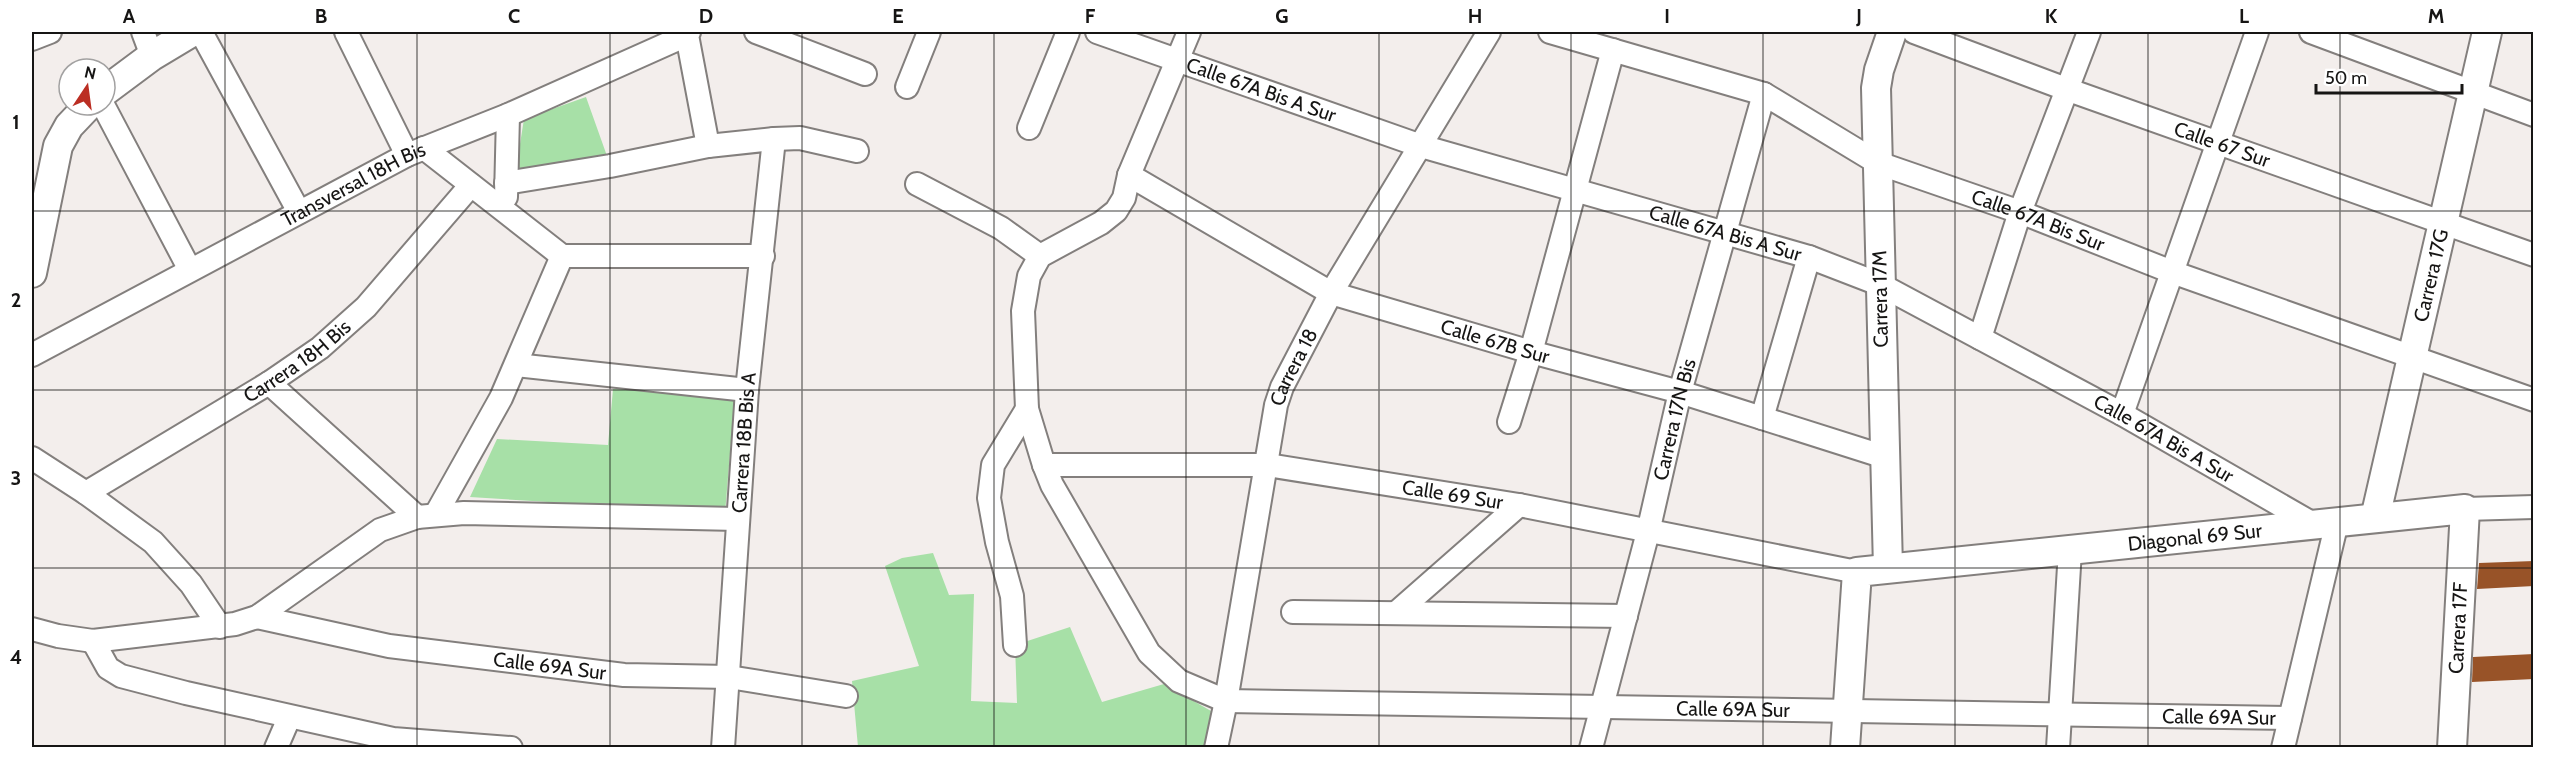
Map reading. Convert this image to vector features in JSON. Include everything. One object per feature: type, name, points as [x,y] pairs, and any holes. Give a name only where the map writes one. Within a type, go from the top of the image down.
[{"type":"street","points":[[32,39],[50,32]]},
{"type":"street","points":[[117,78],[147,44],[192,32]]},
{"type":"street","points":[[201,32],[299,212]]},
{"type":"street","points":[[346,32],[416,151],[471,184],[562,256],[763,256]]},
{"type":"street","points":[[756,32],[866,74]]},
{"type":"street","points":[[908,87],[929,32]]},
{"type":"street","points":[[1029,128],[1068,32]]},
{"type":"street","name":"Calle 67A Bis A Sur","points":[[1097,32],[1421,146],[1809,256],[1879,284],[2326,524]]},
{"type":"street","points":[[917,184],[1001,228],[1040,256],[1101,223],[1116,211],[1124,198],[1129,175],[1188,32]]},
{"type":"street","name":"Carrera 18","points":[[1216,747],[1226,701],[1276,405],[1282,387],[1331,293],[1489,32]]},
{"type":"street","name":"Calle 67A Bis Sur","points":[[1550,32],[1764,94],[1878,164],[2020,212],[2172,272],[2534,400]]},
{"type":"street","name":"Carrera 17M","points":[[1888,568],[1879,284],[1876,88],[1879,70],[1892,32]]},
{"type":"street","name":"Calle 67 Sur","points":[[1914,32],[2066,89],[2534,255]]},
{"type":"street","points":[[1980,338],[2020,212],[2089,32]]},
{"type":"street","points":[[2122,414],[2257,32]]},
{"type":"street","points":[[2312,32],[2534,115]]},
{"type":"street","name":"Carrera 17G","points":[[2375,518],[2487,32]]},
{"type":"street","points":[[688,33],[708,146]]},
{"type":"street","name":"Transversal 18H Bis","points":[[32,355],[416,151],[508,115],[688,33]]},
{"type":"street","points":[[1509,422],[1531,352],[1613,50]]},
{"type":"street","name":"Carrera 17N Bis","points":[[1592,747],[1648,532],[1680,392],[1764,94]]},
{"type":"street","points":[[505,212],[508,115]]},
{"type":"street","points":[[32,273],[58,146],[69,126],[78,117]]},
{"type":"street","points":[[109,117],[190,270]]},
{"type":"street","points":[[506,183],[610,166],[708,146],[800,138],[857,151]]},
{"type":"street","name":"Carrera 18B Bis A","points":[[723,747],[747,390],[774,140]]},
{"type":"street","name":"Calle 67B Sur","points":[[1129,175],[1331,293],[1531,352],[1680,392],[1885,457]]},
{"type":"street","name":"Carrera 18H Bis","points":[[86,493],[269,383],[320,348],[351,321],[471,184]]},
{"type":"street","points":[[426,515],[501,398],[562,256]]},
{"type":"street","name":"Calle 69A Sur","points":[[1040,256],[1029,276],[1023,311],[1027,410],[1044,465],[1066,510],[1140,640],[1160,665],[1179,681],[1226,701],[2290,718]]},
{"type":"street","points":[[1762,418],[1809,256]]},
{"type":"street","points":[[516,365],[747,390]]},
{"type":"street","points":[[269,383],[426,515]]},
{"type":"street","points":[[1015,645],[1012,596],[997,542],[989,498],[993,465],[1027,410]]},
{"type":"street","points":[[32,458],[86,493],[153,542],[191,584],[220,627]]},
{"type":"street","name":"Calle 69 Sur","points":[[1044,465],[1267,465],[1519,505],[1857,572]]},
{"type":"street","points":[[1396,613],[1519,505]]},
{"type":"street","name":"Diagonal 69 Sur","points":[[1857,572],[2465,509],[2534,507]]},
{"type":"street","name":"Carrera 17F","points":[[2452,747],[2465,509]]},
{"type":"street","points":[[32,629],[58,636],[93,641],[220,627],[256,616],[380,530],[426,515],[737,519]]},
{"type":"street","points":[[2283,747],[2326,524]]},
{"type":"street","points":[[2058,747],[2070,550]]},
{"type":"street","points":[[1845,747],[1857,572]]},
{"type":"street","points":[[1293,612],[1626,616]]},
{"type":"street","name":"Calle 69A Sur","points":[[256,616],[389,646],[624,675],[729,677],[846,696]]},
{"type":"street","points":[[93,641],[108,668],[121,676],[288,718],[393,739],[511,747]]},
{"type":"street","points":[[276,747],[288,718]]},
{"type":"green space","points":[[586,97],[607,156],[516,169],[524,119]]},
{"type":"green space","points":[[613,389],[735,394],[725,513],[470,497],[497,439],[608,445]]},
{"type":"green space","points":[[933,553],[949,595],[974,594],[971,701],[1017,703],[1015,645],[1070,627],[1102,702],[1164,684],[1211,711],[1204,747],[858,747],[852,681],[919,666],[885,566],[902,558]]},
{"type":"building","points":[[2534,561],[2534,586],[2477,589],[2479,563]]},
{"type":"building","points":[[2534,654],[2534,679],[2472,682],[2473,657]]}]
